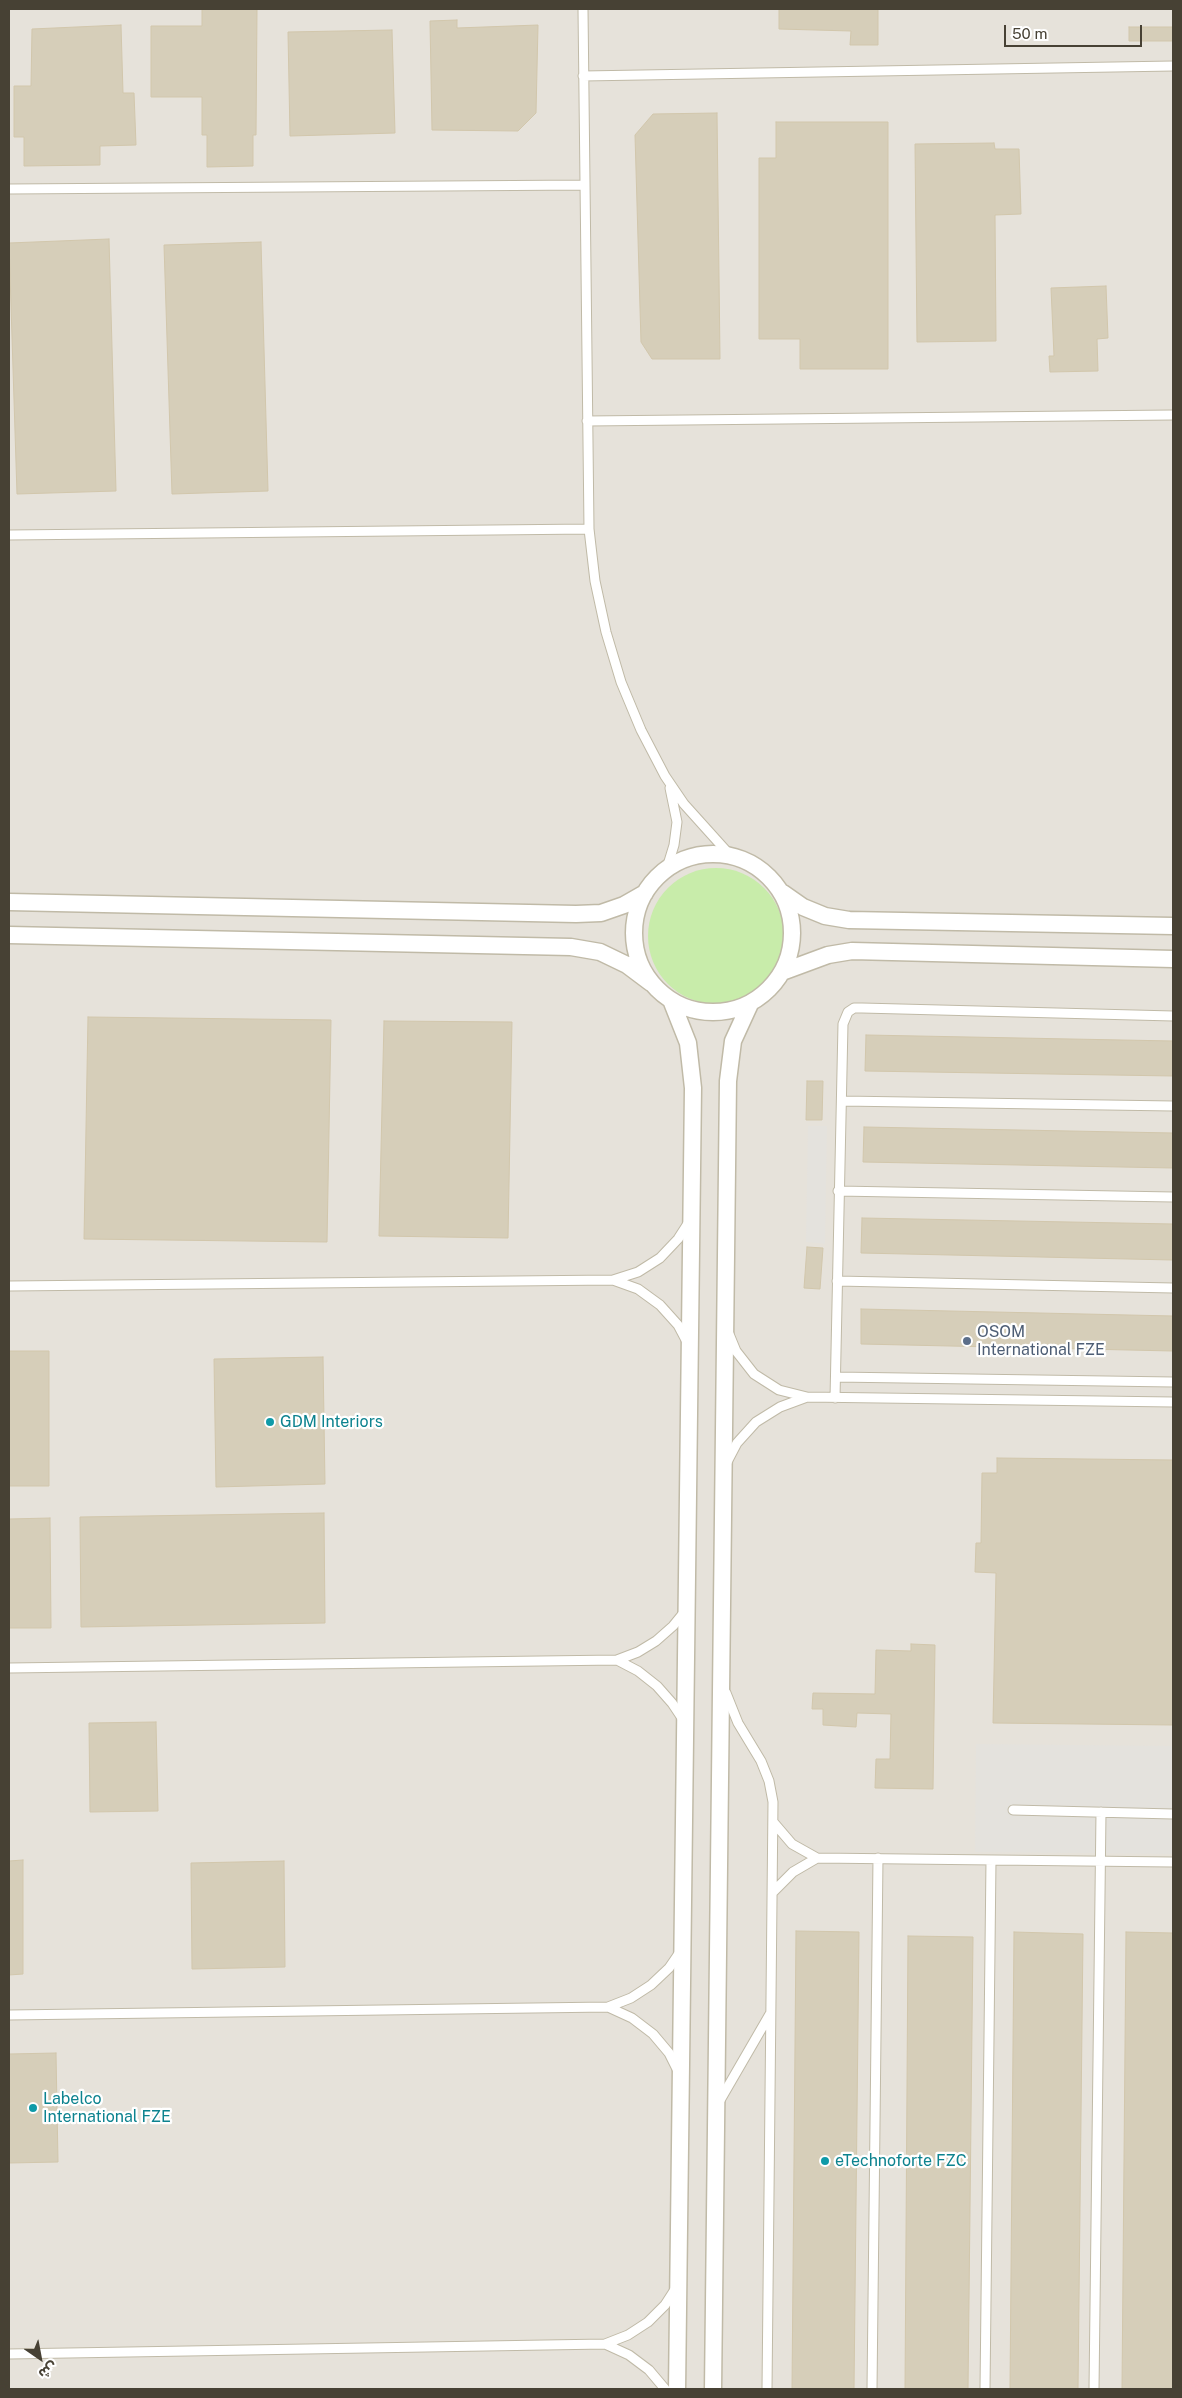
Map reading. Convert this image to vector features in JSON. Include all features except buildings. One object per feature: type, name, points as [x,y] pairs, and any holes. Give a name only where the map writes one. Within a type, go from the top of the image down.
[{"type":"street","points":[[9,902],[601,913],[624,905],[645,893],[667,868],[687,858],[707,853],[729,854],[750,862],[769,875],[783,893],[791,912],[793,933],[790,953],[782,972],[768,990],[750,1004],[730,1011],[709,1012],[689,1009],[671,1000],[627,965],[600,952],[570,947],[9,935]]},
{"type":"street","points":[[645,893],[636,915],[634,939],[639,962],[651,983]]},
{"type":"street","points":[[783,893],[803,907],[825,916],[849,920],[1173,926]]},
{"type":"street","points":[[782,972],[828,954],[852,951],[1173,959]]},
{"type":"street","points":[[671,1000],[688,1043],[692,1065],[692,1217],[677,2389]]},
{"type":"street","points":[[713,2389],[729,1061],[740,1022],[750,1004]]},
{"type":"lane","points":[[583,9],[589,530],[597,590],[606,632],[619,674],[641,730],[666,776],[695,817],[729,854]]},
{"type":"lane","points":[[583,76],[1173,66]]},
{"type":"lane","points":[[9,189],[585,185]]},
{"type":"lane","points":[[587,421],[1173,414]]},
{"type":"lane","points":[[9,534],[589,530]]},
{"type":"lane","points":[[666,776],[673,798],[676,822],[674,845],[667,868]]},
{"type":"lane","points":[[835,1398],[843,1024],[848,1012],[854,1008],[1173,1016]]},
{"type":"lane","points":[[842,1101],[1173,1106]]},
{"type":"lane","points":[[838,1191],[1173,1196]]},
{"type":"lane","points":[[9,1286],[613,1280],[638,1272],[660,1258],[678,1239],[692,1217]]},
{"type":"lane","points":[[613,1280],[638,1289],[660,1305],[678,1325],[690,1349]]},
{"type":"lane","points":[[837,1281],[1173,1288]]},
{"type":"lane","points":[[725,1324],[736,1351],[754,1374],[779,1390],[807,1397],[1173,1402]]},
{"type":"lane","points":[[836,1377],[1173,1382]]},
{"type":"lane","points":[[724,1468],[737,1443],[756,1422],[780,1406],[807,1397]]},
{"type":"lane","points":[[9,1668],[617,1660],[638,1652],[656,1641],[673,1626],[686,1609]]},
{"type":"lane","points":[[617,1660],[638,1671],[657,1686],[672,1703],[685,1724]]},
{"type":"lane","points":[[721,1678],[738,1723],[761,1761],[769,1781],[774,1823],[767,2389]]},
{"type":"lane","points":[[1013,1810],[1173,1814]]},
{"type":"lane","points":[[1094,2389],[1101,1812]]},
{"type":"lane","points":[[774,1823],[792,1844],[817,1858],[1173,1862]]},
{"type":"lane","points":[[773,1892],[793,1872],[817,1858]]},
{"type":"lane","points":[[872,2389],[878,1858]]},
{"type":"lane","points":[[985,2389],[991,1860]]},
{"type":"lane","points":[[9,2015],[608,2007],[631,1998],[651,1985],[669,1968],[683,1948]]},
{"type":"lane","points":[[608,2007],[632,2018],[652,2034],[669,2053],[681,2076]]},
{"type":"lane","points":[[716,2106],[772,2011]]},
{"type":"lane","points":[[9,2354],[605,2344],[628,2335],[648,2322],[665,2305],[678,2284]]},
{"type":"lane","points":[[605,2344],[628,2355],[649,2370],[665,2389]]},
{"type":"shaded area","points":[[9,9],[1173,9],[1173,2389],[9,2389]]},
{"type":"shaded area","points":[[808,1126],[827,1126],[825,1244],[806,1242]]},
{"type":"shaded area","points":[[976,1744],[1173,1746],[1173,1854],[975,1852]]},
{"type":"green space","points":[[716,868],[742,873],[764,888],[779,910],[784,936],[779,962],[764,984],[742,999],[716,1004],[690,999],[668,984],[653,962],[648,936],[653,910],[668,888],[690,873]]},
{"type":"place","name":"OSOM International FZE","points":[[967,1341]]},
{"type":"place","name":"GDM Interiors","points":[[270,1422]]},
{"type":"place","name":"Labelco International FZE","points":[[33,2108]]},
{"type":"place","name":"eTechnoforte FZC","points":[[825,2161]]}]
